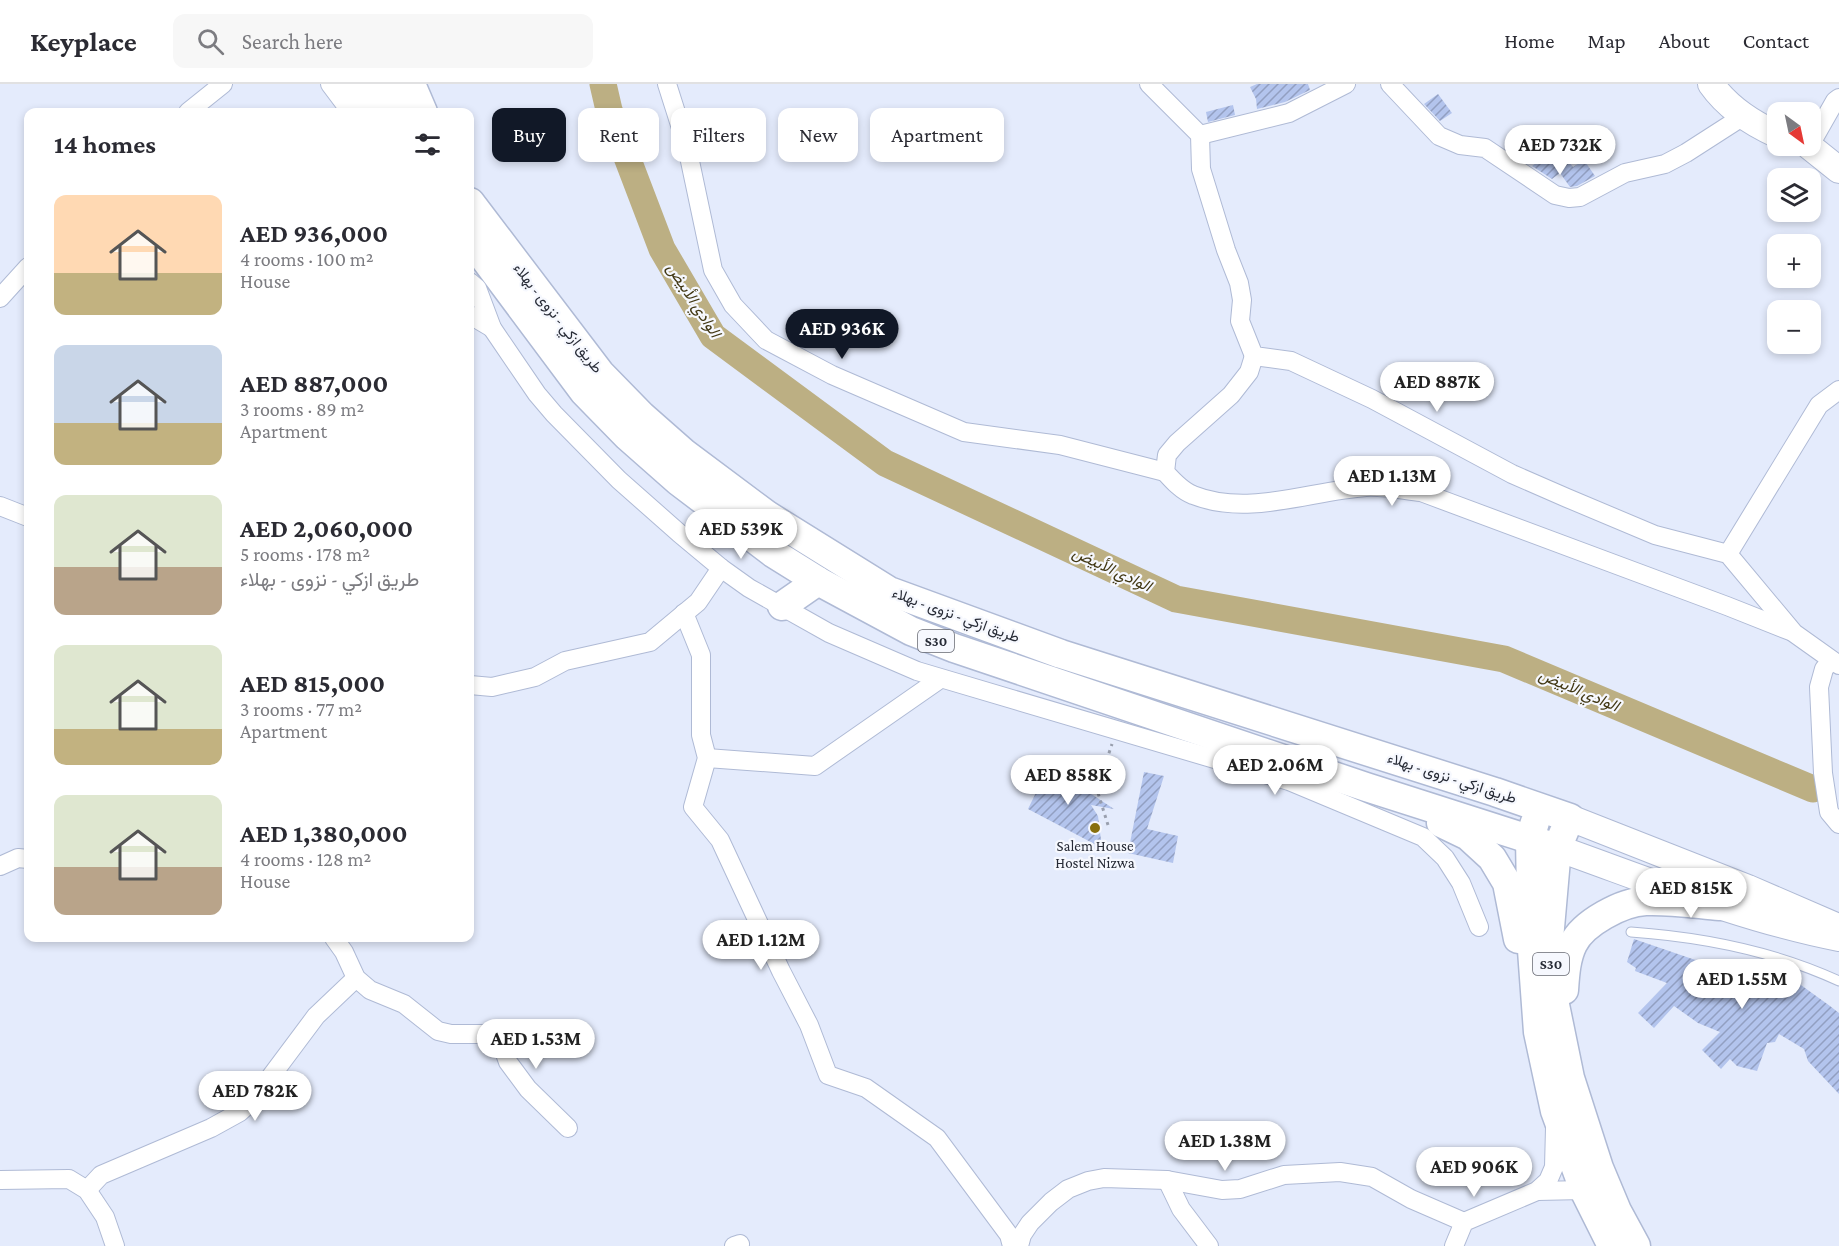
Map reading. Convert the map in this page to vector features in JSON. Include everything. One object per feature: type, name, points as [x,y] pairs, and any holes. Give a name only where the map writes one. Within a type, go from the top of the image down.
[{"type":"main road","points":[[354,84],[372,108]]},
{"type":"main road","points":[[383,84],[401,108]]},
{"type":"main road","points":[[411,84],[421,108]]},
{"type":"main road","name":"طريق ازكي - نزوى - بهلاء","points":[[474,216],[600,373],[642,416],[684,453],[767,515],[889,591],[1061,654],[1570,818]]},
{"type":"main road","name":"طريق ازكي - نزوى - بهلاء","points":[[474,217],[584,392],[627,436],[678,481],[773,553],[818,581],[910,631],[954,648],[1366,787],[1557,848]]},
{"type":"main road","points":[[782,606],[818,581]]},
{"type":"main road","points":[[1366,787],[1468,836],[1492,858],[1507,883],[1538,1032]]},
{"type":"main road","name":"S30","points":[[1539,807],[1530,838],[1532,950],[1538,1032],[1555,1111],[1584,1190],[1612,1246]]},
{"type":"main road","name":"S30","points":[[1570,818],[1557,848],[1550,939],[1554,1000],[1570,1078],[1599,1168],[1636,1246]]},
{"type":"main road","points":[[1570,1078],[1563,1010],[1566,970],[1573,943],[1594,920],[1621,906],[1644,901],[1720,906]]},
{"type":"street","points":[[193,108],[223,84]]},
{"type":"street","points":[[330,84],[348,108]]},
{"type":"street","points":[[667,84],[687,147],[713,270],[733,306],[766,340],[832,375],[964,432],[1060,445],[1166,472],[1176,484],[1192,495],[1220,502],[1263,502],[1368,487],[1421,492],[1794,633],[1835,662],[1824,669],[1819,687],[1823,773],[1830,812],[1839,824]]},
{"type":"street","points":[[1149,84],[1200,135],[1202,169],[1226,250],[1239,283],[1242,300],[1240,321],[1254,356],[1249,372],[1231,395],[1177,443],[1167,455],[1166,472]]},
{"type":"street","points":[[1200,135],[1288,112],[1346,84]]},
{"type":"street","points":[[1390,84],[1439,136],[1460,145],[1485,148],[1555,195],[1569,198],[1580,197],[1625,173],[1665,164],[1742,117]]},
{"type":"street","points":[[1711,84],[1716,92],[1742,117],[1767,130]]},
{"type":"street","points":[[1821,126],[1839,98]]},
{"type":"street","points":[[1821,155],[1839,170]]},
{"type":"street","points":[[0,298],[24,271]]},
{"type":"street","points":[[474,285],[492,328],[537,394],[554,414],[619,480],[721,568],[749,588],[829,633],[917,671],[1289,782],[1423,837],[1445,858],[1461,883],[1479,927]]},
{"type":"street","points":[[474,317],[492,328]]},
{"type":"street","points":[[1254,356],[1291,360],[1372,399],[1512,474],[1655,535],[1728,555],[1794,633]]},
{"type":"street","points":[[1728,555],[1819,405],[1839,390]]},
{"type":"street","points":[[0,506],[24,515]]},
{"type":"street","points":[[474,685],[492,687],[536,677],[565,661],[650,642],[698,602],[721,568]]},
{"type":"street","points":[[684,613],[701,655],[701,735],[707,758],[693,807],[720,840],[781,971],[809,1025],[828,1075],[866,1088],[937,1138],[1009,1235],[1012,1246]]},
{"type":"street","points":[[707,758],[815,766],[940,679]]},
{"type":"street","points":[[1570,818],[1748,888],[1839,927]]},
{"type":"street","points":[[1557,848],[1720,906],[1809,932],[1839,938]]},
{"type":"street","points":[[0,866],[18,858],[24,859]]},
{"type":"street","points":[[337,942],[356,978],[370,990],[404,1004],[438,1031],[451,1034],[495,1034],[499,1036],[508,1062],[528,1089],[568,1128]]},
{"type":"street","points":[[87,1190],[100,1175],[211,1128],[240,1112],[254,1099],[316,1016],[356,978]]},
{"type":"street","points":[[1454,1246],[1464,1222],[1537,1191],[1548,1181],[1554,1167],[1555,1111]]},
{"type":"street","points":[[1019,1246],[1022,1235],[1030,1223],[1068,1189],[1088,1181],[1104,1178],[1167,1180],[1222,1190],[1240,1189],[1284,1175],[1340,1172],[1372,1177],[1464,1222]]},
{"type":"street","points":[[0,1180],[69,1179],[87,1190],[105,1217],[115,1246]]},
{"type":"street","points":[[1167,1180],[1181,1209],[1209,1246]]},
{"type":"street","points":[[1537,1191],[1584,1190]]},
{"type":"lane","points":[[1630,932],[1670,934],[1750,950],[1806,966],[1839,981]]},
{"type":"path","points":[[1108,825],[1098,792],[1117,730]]},
{"type":"building","points":[[1257,84],[1308,84],[1310,90],[1285,102],[1257,109],[1256,99],[1250,87]]},
{"type":"building","points":[[1438,94],[1452,113],[1440,121],[1424,104]]},
{"type":"building","points":[[1233,105],[1235,115],[1208,122],[1206,112]]},
{"type":"building","points":[[1558,147],[1573,167],[1584,160],[1595,176],[1577,186],[1570,187],[1560,173],[1552,179],[1532,166]]},
{"type":"building","points":[[1049,766],[1114,809],[1091,805],[1098,816],[1102,848],[1028,809]]},
{"type":"building","points":[[1144,772],[1164,776],[1147,829],[1178,836],[1173,863],[1128,853]]},
{"type":"building","points":[[1634,939],[1710,965],[1723,974],[1730,985],[1752,966],[1783,981],[1787,975],[1830,1006],[1839,1013],[1839,1094],[1808,1061],[1804,1049],[1779,1034],[1775,1042],[1767,1043],[1757,1071],[1737,1066],[1730,1059],[1721,1069],[1702,1050],[1720,1032],[1698,1023],[1674,1006],[1654,1028],[1638,1013],[1667,983],[1635,971],[1636,968],[1627,962]]},
{"type":"waterway","name":"الوادي الأبيض","points":[[603,84],[609,110],[662,249],[713,336],[885,463],[1176,599],[1504,659],[1813,789]]},
{"type":"place","name":"Salem House Hostel Nizwa","points":[[1095,828]]}]
